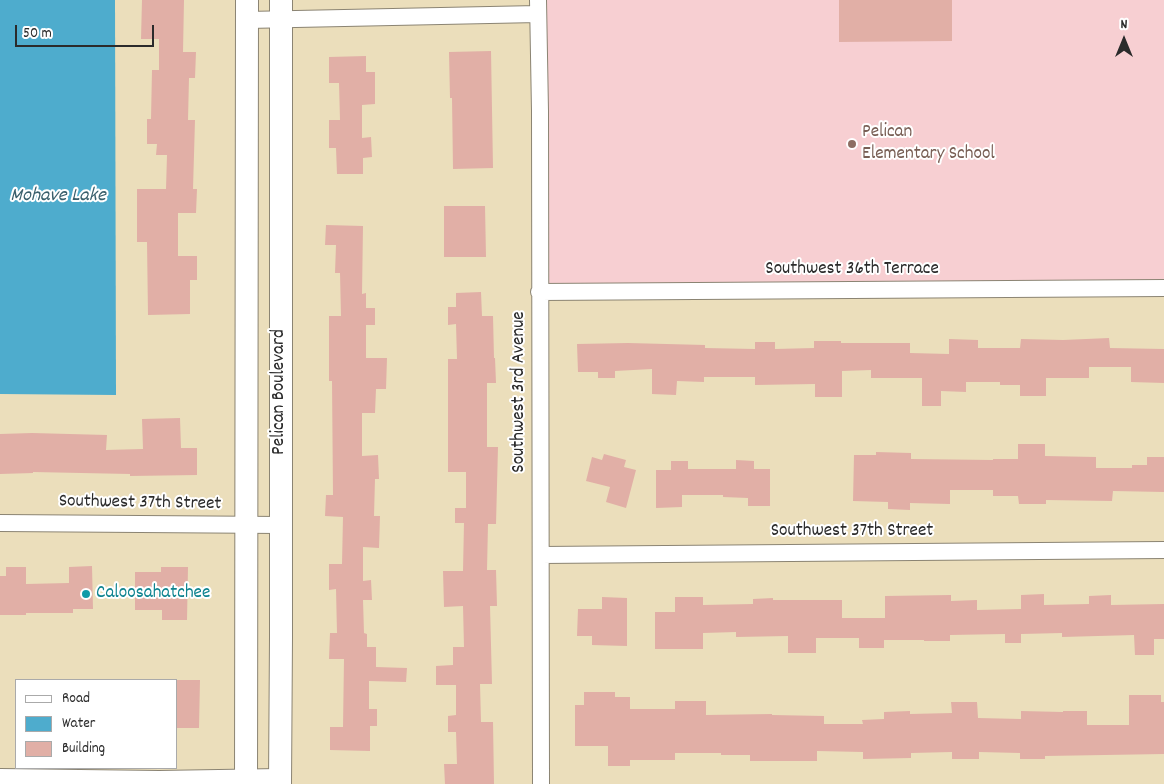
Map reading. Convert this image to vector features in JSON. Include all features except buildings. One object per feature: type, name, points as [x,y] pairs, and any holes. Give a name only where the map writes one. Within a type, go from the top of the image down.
[{"type":"street","points":[[247,10],[538,7]]},
{"type":"street","name":"Southwest 3rd Avenue","points":[[538,7],[540,111],[541,784]]},
{"type":"street","name":"Pelican Boulevard","points":[[246,781],[247,10]]},
{"type":"street","name":"Pelican Boulevard","points":[[280,781],[281,10]]},
{"type":"street","name":"Southwest 36th Terrace","points":[[540,292],[1164,288]]},
{"type":"street","name":"Southwest 37th Street","points":[[0,523],[280,525]]},
{"type":"street","name":"Southwest 37th Street","points":[[541,554],[1164,550]]},
{"type":"street","points":[[0,777],[280,781]]},
{"type":"shaded area","name":"Pelican Elementary School","points":[[540,0],[1164,0],[1164,288],[539,292]]},
{"type":"water","name":"Mohave Lake","points":[[0,0],[115,0],[116,395],[0,394]]},
{"type":"place","name":"Pelican Elementary School","points":[[852,144]]},
{"type":"place","name":"Caloosahatchee","points":[[86,594]]}]
